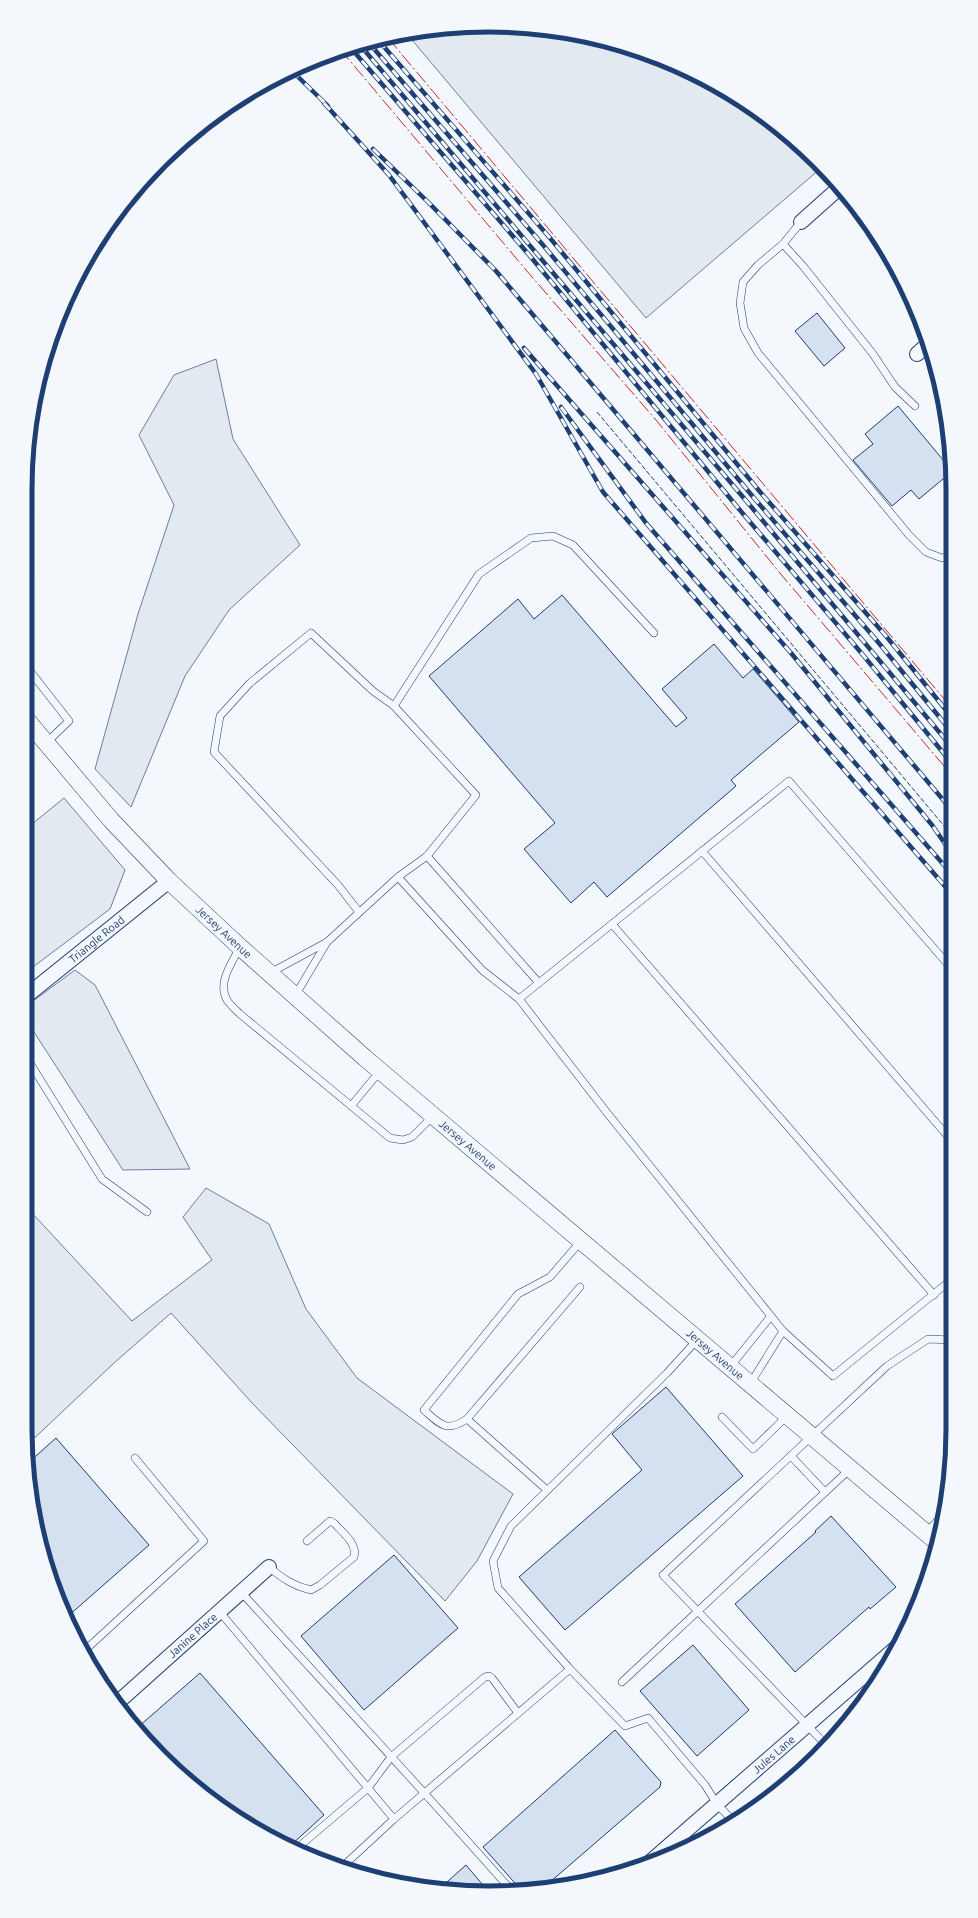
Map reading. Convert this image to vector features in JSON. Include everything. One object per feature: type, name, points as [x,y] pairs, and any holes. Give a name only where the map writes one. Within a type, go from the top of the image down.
[{"type":"street","points":[[801,222],[836,191]]},
{"type":"street","name":"Jersey Avenue","points":[[32,726],[111,820],[169,881],[240,947],[380,1071],[932,1538]]},
{"type":"street","name":"Triangle Road","points":[[32,991],[169,881]]},
{"type":"street","name":"Janine Place","points":[[121,1700],[269,1567]]},
{"type":"street","name":"Jules Lane","points":[[662,1852],[884,1659]]},
{"type":"lane","points":[[801,222],[783,244],[758,265],[743,282],[740,303],[744,328],[758,353],[909,535],[926,552],[942,558],[946,557]]},
{"type":"lane","points":[[783,244],[803,266],[873,354],[895,387],[915,406]]},
{"type":"lane","points":[[394,706],[479,574],[531,538],[553,536],[573,545],[654,632]]},
{"type":"lane","points":[[270,974],[327,942],[398,877],[426,856],[476,795],[394,706],[373,691],[312,633],[250,683],[220,716],[214,752],[338,885],[359,912]]},
{"type":"lane","points":[[32,674],[69,720],[46,743]]},
{"type":"lane","points":[[519,999],[789,781],[946,962]]},
{"type":"lane","points":[[702,851],[946,1134]]},
{"type":"lane","points":[[426,856],[539,983]]},
{"type":"lane","points":[[398,877],[482,970],[519,999],[613,1120],[783,1331],[833,1376],[946,1285]]},
{"type":"lane","points":[[612,924],[934,1295]]},
{"type":"lane","points":[[295,996],[327,942]]},
{"type":"lane","points":[[240,947],[226,975],[224,984],[227,1000],[240,1014],[390,1138],[403,1140],[412,1137],[433,1116]]},
{"type":"lane","points":[[32,1066],[102,1179],[147,1212]]},
{"type":"lane","points":[[352,1106],[380,1071]]},
{"type":"lane","points":[[580,1287],[467,1419],[453,1427],[446,1427],[424,1410],[518,1294],[550,1277],[581,1241]]},
{"type":"lane","points":[[730,1367],[771,1316]]},
{"type":"lane","points":[[749,1384],[783,1331]]},
{"type":"lane","points":[[822,1742],[663,1576],[678,1560],[887,1366],[907,1351],[928,1339],[946,1340]]},
{"type":"lane","points":[[698,1340],[667,1373],[511,1526],[493,1560],[498,1588],[570,1669],[625,1726],[648,1718],[705,1785],[717,1804],[729,1818]]},
{"type":"lane","points":[[722,1417],[753,1449],[788,1416]]},
{"type":"lane","points":[[467,1419],[547,1490]]},
{"type":"lane","points":[[791,1456],[825,1492]]},
{"type":"lane","points":[[88,1648],[204,1542],[135,1458]]},
{"type":"lane","points":[[622,1682],[850,1469]]},
{"type":"lane","points":[[269,1567],[296,1587],[311,1590],[320,1585],[354,1557],[356,1551],[354,1546],[334,1522],[330,1522],[307,1541]]},
{"type":"lane","points":[[242,1592],[391,1757],[425,1792],[508,1885]]},
{"type":"lane","points":[[219,1611],[394,1818]]},
{"type":"lane","points":[[346,1863],[394,1818],[570,1669]]},
{"type":"lane","points":[[301,1845],[368,1788],[391,1757],[485,1677],[489,1676],[492,1678],[518,1713]]},
{"type":"shaded area","points":[[459,33],[519,33],[578,41],[636,56],[691,79],[718,93],[767,126],[790,145],[817,171],[646,318],[411,39]]},
{"type":"shaded area","points":[[216,359],[233,439],[300,545],[229,610],[185,676],[131,807],[95,769],[138,614],[174,505],[139,435],[174,375]]},
{"type":"shaded area","points":[[64,798],[125,870],[110,909],[32,968],[32,824]]},
{"type":"shaded area","points":[[75,970],[95,985],[190,1169],[123,1170],[32,1029],[32,1002]]},
{"type":"shaded area","points":[[206,1188],[269,1224],[306,1309],[357,1378],[513,1494],[477,1561],[445,1601],[253,1404],[171,1313],[114,1363],[32,1440],[32,1213],[132,1321],[212,1260],[183,1217]]},
{"type":"building","points":[[817,313],[845,348],[824,366],[795,331]]},
{"type":"building","points":[[898,406],[945,462],[946,477],[919,499],[911,490],[892,506],[853,460],[873,444],[865,434]]},
{"type":"building","points":[[562,595],[676,727],[687,718],[662,689],[714,644],[743,678],[753,669],[799,722],[731,780],[736,786],[607,897],[594,882],[571,903],[524,849],[555,823],[429,676],[518,599],[534,619]]},
{"type":"building","points":[[666,1387],[743,1476],[565,1630],[519,1577],[642,1470],[612,1434]]},
{"type":"building","points":[[56,1438],[149,1545],[71,1613],[56,1576],[48,1547],[36,1489],[33,1459]]},
{"type":"building","points":[[831,1516],[896,1587],[870,1609],[869,1607],[795,1672],[735,1604],[816,1532],[815,1531]]},
{"type":"building","points":[[394,1555],[458,1628],[364,1710],[301,1636]]},
{"type":"building","points":[[693,1645],[749,1710],[697,1756],[640,1691]]},
{"type":"building","points":[[200,1673],[324,1815],[294,1842],[287,1839],[260,1825],[211,1792],[166,1752],[141,1725]]},
{"type":"building","points":[[615,1730],[661,1782],[660,1787],[550,1882],[517,1885],[483,1847]]},
{"type":"building","points":[[466,1865],[484,1886],[459,1885],[445,1884]]},
{"type":"railway","points":[[383,45],[550,238],[761,493],[886,636],[946,710]]},
{"type":"railway","points":[[373,48],[543,245],[754,498],[878,642],[946,725]]},
{"type":"railway","points":[[364,50],[748,503],[946,740]]},
{"type":"railway","points":[[355,52],[530,256],[946,756]]},
{"type":"railway","points":[[296,75],[328,106]]},
{"type":"railway","points":[[324,103],[389,175],[536,374],[603,492],[946,887]]},
{"type":"railway","points":[[373,149],[496,271],[946,803]]},
{"type":"railway","points":[[524,348],[791,653],[932,825],[946,845]]},
{"type":"railway","points":[[561,407],[646,523],[946,867]]},
{"type":"fence","points":[[597,412],[946,828]]},
{"type":"power","points":[[392,43],[946,701]]},
{"type":"power","points":[[345,55],[526,270],[656,420],[779,572],[946,768]]}]
